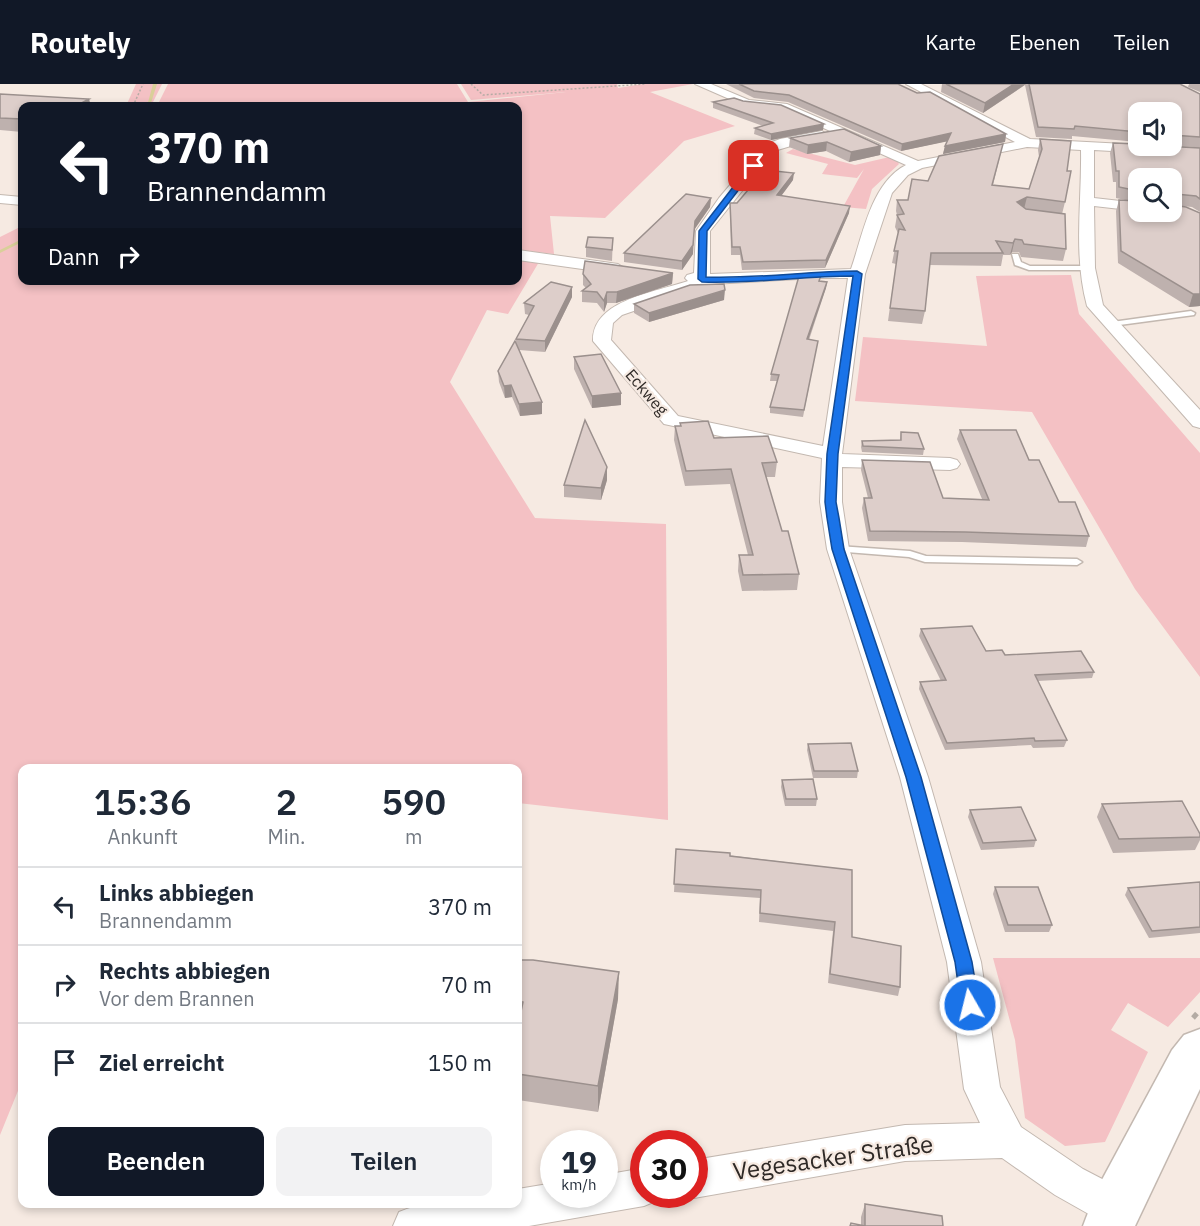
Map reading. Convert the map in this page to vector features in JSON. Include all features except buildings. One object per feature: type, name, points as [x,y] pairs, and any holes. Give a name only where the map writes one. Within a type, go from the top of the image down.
[{"type":"main road","points":[[1112,1216],[1188,1065],[1200,1049]]},
{"type":"street","points":[[701,84],[747,103],[783,106],[917,165]]},
{"type":"street","points":[[912,84],[1027,143]]},
{"type":"street","points":[[705,280],[703,231],[724,201],[769,148],[780,143],[846,132]]},
{"type":"street","points":[[1112,1216],[1069,1182],[1008,1140],[982,1089],[964,962],[914,777],[838,549],[831,502],[832,458],[857,274],[885,192],[903,172],[917,165],[1027,143],[1200,152]]},
{"type":"street","points":[[1087,147],[1089,290],[1095,306],[1199,419]]},
{"type":"street","points":[[0,199],[18,201]]},
{"type":"street","points":[[1088,201],[1128,206]]},
{"type":"street","points":[[1066,220],[1088,223]]},
{"type":"street","points":[[522,256],[635,272]]},
{"type":"street","points":[[668,276],[705,280],[754,280],[827,273],[857,274]]},
{"type":"street","name":"Eckweg","points":[[705,280],[616,310],[605,320],[601,329],[602,341],[671,420],[832,458],[950,464]]},
{"type":"street","name":"Vegesacker Straße","points":[[708,1177],[905,1143],[1008,1140]]},
{"type":"street","points":[[522,1208],[540,1205]]},
{"type":"street","points":[[413,1226],[520,1208]]},
{"type":"lane","points":[[1015,256],[1018,263],[1029,268],[1088,268]]},
{"type":"lane","points":[[1112,324],[1191,313]]},
{"type":"lane","points":[[838,549],[910,554],[925,559],[1077,562]]},
{"type":"path","points":[[135,102],[143,84]]},
{"type":"path","points":[[471,84],[483,95],[645,84]]},
{"type":"shaded area","points":[[136,84],[162,84],[153,102],[128,102]]},
{"type":"shaded area","points":[[168,84],[457,84],[468,102],[159,102]]},
{"type":"shaded area","points":[[461,84],[617,84],[618,88],[642,84],[693,84],[650,92],[735,126],[684,141],[605,218],[550,216],[554,254],[522,250],[522,102],[468,102],[566,92],[471,100]]},
{"type":"shaded area","points":[[793,149],[855,165],[894,156],[899,164],[872,189],[866,209],[843,207],[864,169],[857,178],[822,174],[828,164],[786,153]]},
{"type":"shaded area","points":[[18,228],[18,285],[522,285],[522,260],[539,262],[508,314],[487,310],[450,382],[535,518],[666,524],[668,820],[522,803],[522,764],[18,764],[18,1091],[0,1135],[0,237]]},
{"type":"shaded area","points":[[1071,275],[1079,314],[1200,453],[1200,677],[1135,589],[1032,412],[855,401],[863,337],[987,346],[976,276]]},
{"type":"shaded area","points":[[993,958],[1200,958],[1200,992],[1168,1027],[1128,1003],[1111,1030],[1148,1052],[1105,1142],[1065,1146],[1025,1118],[1015,1040]]},
{"type":"waterway","points":[[149,102],[155,84]]},
{"type":"waterway","points":[[0,252],[18,243]]},
{"type":"route","points":[[754,166],[724,201],[703,231],[702,279],[744,281],[813,273],[857,274],[832,454],[833,518],[838,549],[914,777],[964,962],[970,1005]]}]
